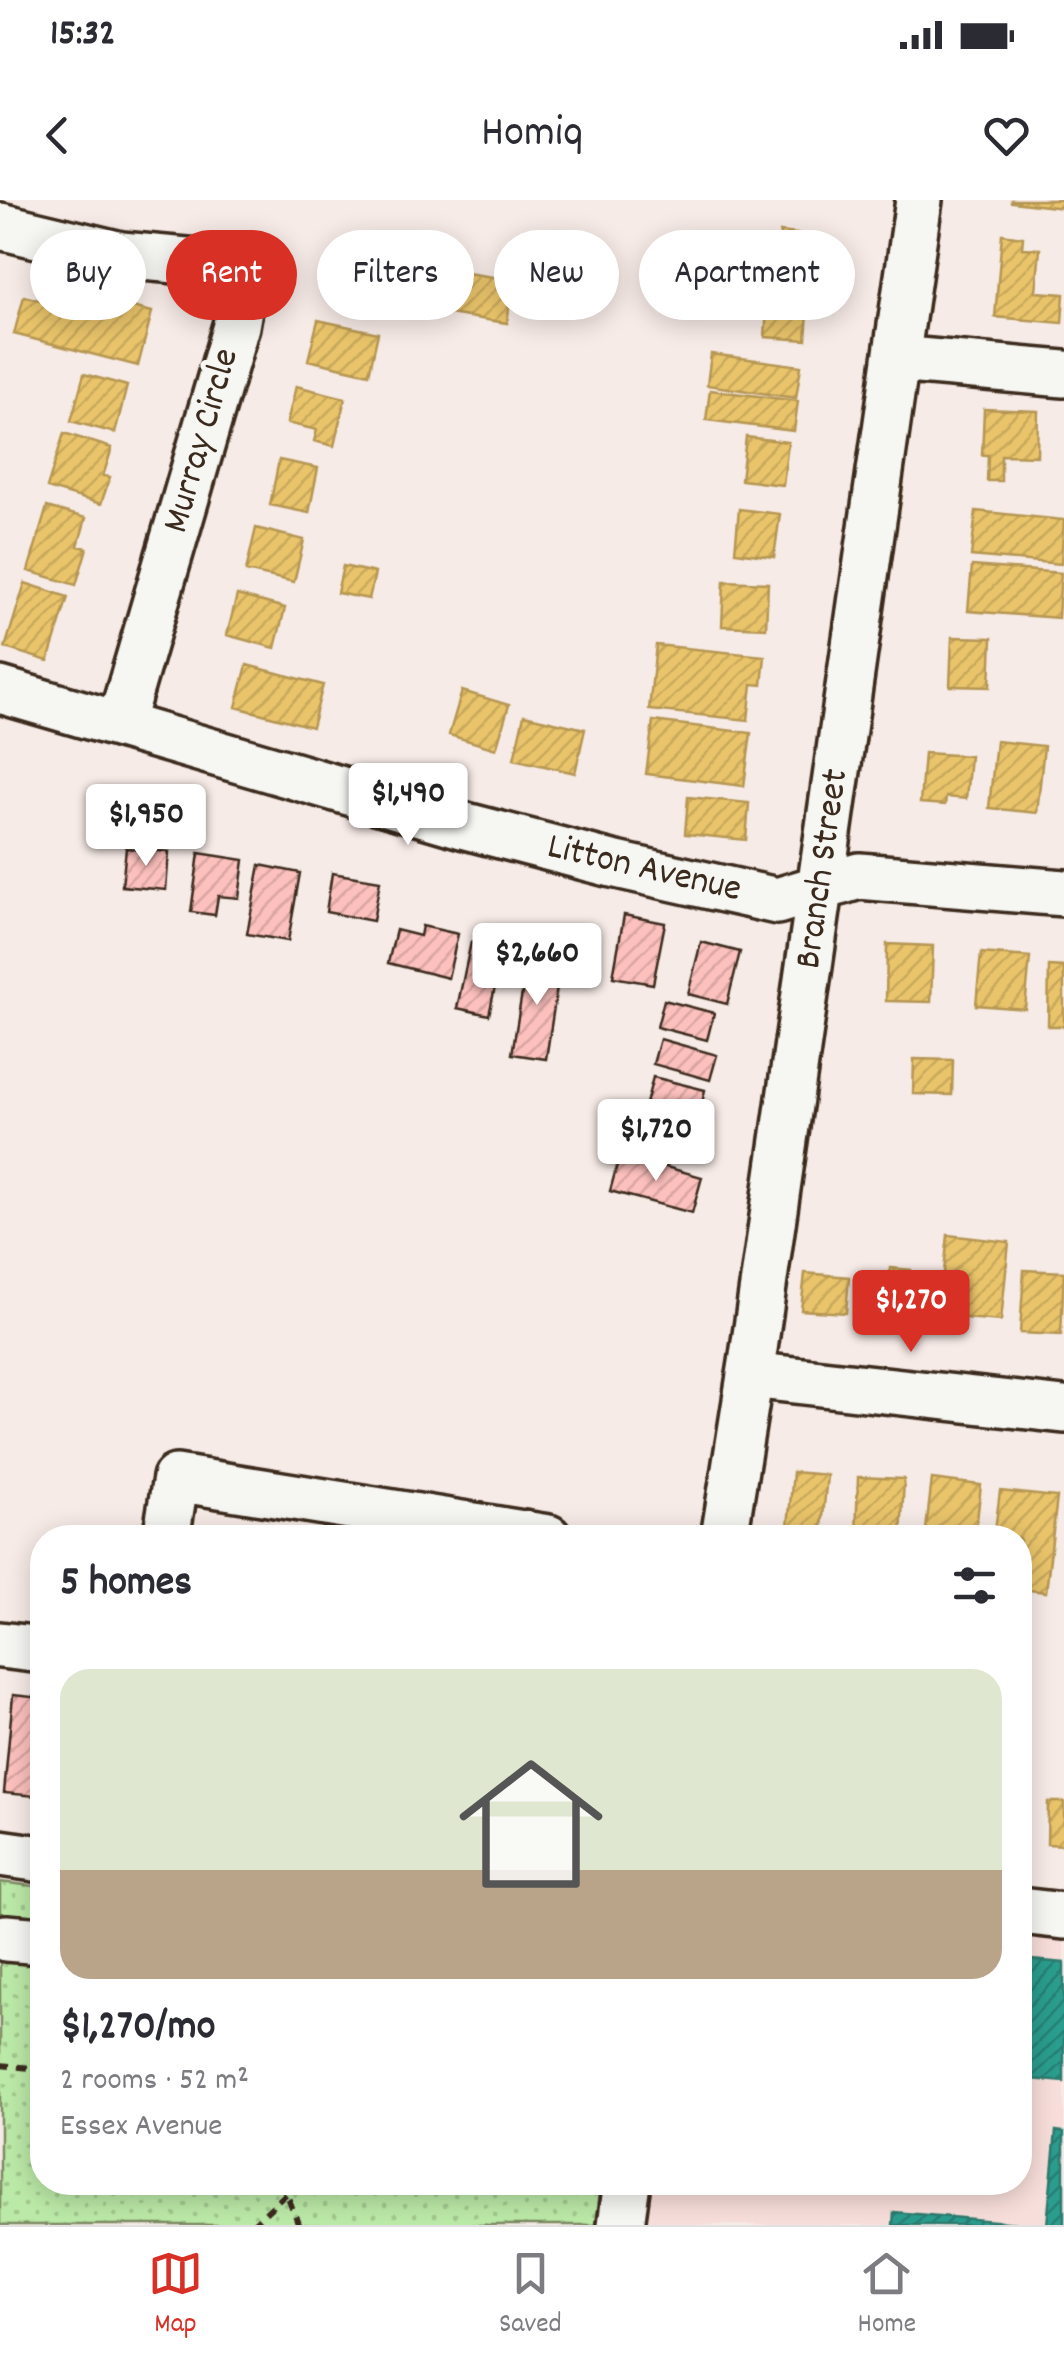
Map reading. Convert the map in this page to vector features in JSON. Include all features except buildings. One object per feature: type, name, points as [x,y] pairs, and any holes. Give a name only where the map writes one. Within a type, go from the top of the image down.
[{"type":"street","name":"Branch Street","points":[[726,1525],[919,200]]},
{"type":"street","name":"Murray Circle","points":[[0,226],[122,255],[198,262],[232,270],[242,292],[236,326],[120,724]]},
{"type":"street","points":[[896,359],[1064,374]]},
{"type":"street","name":"Litton Avenue","points":[[0,690],[462,825],[778,902],[859,876],[1064,893]]},
{"type":"street","points":[[750,1375],[1064,1410]]},
{"type":"street","points":[[168,1525],[176,1478],[467,1525]]},
{"type":"street","points":[[0,1645],[30,1649]]},
{"type":"street","points":[[0,1853],[30,1857]]},
{"type":"street","points":[[1032,1913],[1064,1916]]},
{"type":"street","points":[[621,2225],[625,2195]]},
{"type":"path","points":[[0,2064],[30,2068]]},
{"type":"path","points":[[252,2225],[285,2195]]},
{"type":"path","points":[[289,2195],[299,2225]]},
{"type":"shaded area","points":[[1032,1929],[1064,1933],[1064,2225],[635,2225],[638,2195],[1032,2195]]},
{"type":"green space","points":[[0,1882],[30,1886],[30,2195],[600,2195],[596,2225],[0,2225]]}]
